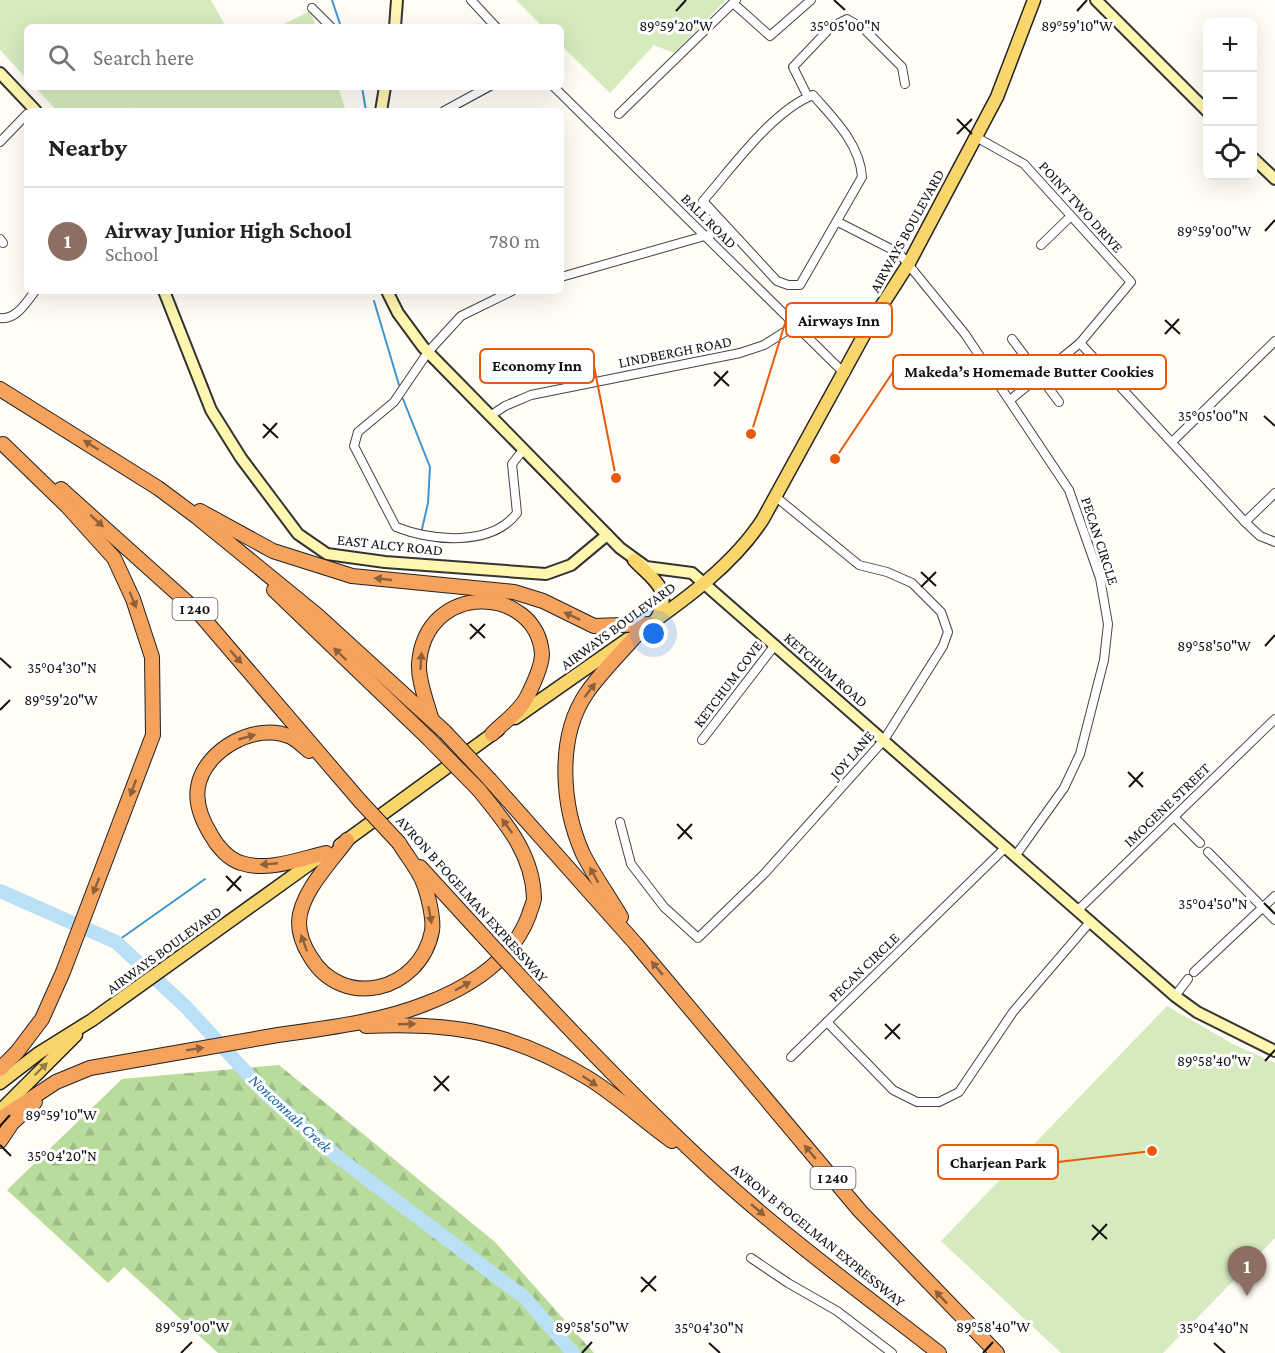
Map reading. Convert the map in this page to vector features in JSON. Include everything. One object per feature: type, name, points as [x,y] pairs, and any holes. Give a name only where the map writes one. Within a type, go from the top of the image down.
[{"type":"highway","name":"I 240","points":[[0,389],[158,488],[317,615],[431,718],[490,780],[635,943],[860,1211],[997,1353]]},
{"type":"highway","points":[[0,1069],[17,1052],[42,1019],[63,972],[153,735],[152,657],[133,599],[114,558],[67,506],[2,442]]},
{"type":"highway","name":"AVRON B FOGELMAN EXPRESSWAY","points":[[2,442],[76,502],[198,612],[360,801],[590,1052],[714,1172],[867,1298],[939,1353]]},
{"type":"highway","points":[[158,488],[273,551],[352,576],[514,592],[543,601],[594,626],[649,625]]},
{"type":"highway","points":[[0,1119],[56,1082],[90,1068],[322,1028],[424,1005],[455,991],[497,965],[524,927],[534,899],[526,859],[511,830],[479,790],[273,590],[234,547]]},
{"type":"highway","points":[[431,718],[419,667],[422,646],[432,628],[449,608],[475,601],[504,604],[529,621],[538,637],[542,657],[526,699],[492,734]]},
{"type":"highway","points":[[635,943],[597,880],[576,837],[569,808],[566,764],[575,718],[586,695],[649,625]]},
{"type":"highway","points":[[326,853],[267,866],[240,863],[218,847],[202,819],[198,787],[212,759],[227,746],[241,737],[267,732],[292,737],[341,779]]},
{"type":"highway","points":[[347,840],[305,900],[299,921],[302,943],[325,977],[343,985],[362,988],[380,988],[411,971],[424,954],[432,929],[423,881],[399,843]]},
{"type":"highway","points":[[322,1028],[408,1024],[457,1027],[535,1049],[589,1079],[714,1172]]},
{"type":"highway","points":[[0,1061],[17,1052]]},
{"type":"highway","points":[[0,1140],[12,1123],[56,1082]]},
{"type":"main road","points":[[395,24],[397,0]]},
{"type":"main road","name":"AIRWAYS BOULEVARD","points":[[0,1083],[39,1053],[104,1012],[492,734],[649,625],[703,583],[750,539],[845,374],[870,324],[909,262],[997,98],[1034,0]]},
{"type":"main road","points":[[1096,0],[1203,107]]},
{"type":"main road","points":[[0,73],[29,108]]},
{"type":"main road","points":[[382,108],[384,90]]},
{"type":"main road","points":[[1257,162],[1275,179]]},
{"type":"main road","name":"EAST ALCY ROAD","points":[[165,294],[211,410],[241,458],[298,534],[327,554],[385,562],[546,574],[571,565],[608,536]]},
{"type":"main road","name":"KETCHUM ROAD","points":[[388,294],[398,313],[428,352],[634,560],[646,567],[692,573],[1175,996],[1197,1012],[1275,1051]]},
{"type":"main road","points":[[634,560],[662,589],[665,600],[649,625]]},
{"type":"main road","points":[[0,1111],[92,1020]]},
{"type":"main road","points":[[0,1090],[39,1053]]},
{"type":"street","points":[[471,0],[493,24]]},
{"type":"street","points":[[619,114],[735,2],[770,36],[811,0]]},
{"type":"street","points":[[312,8],[328,24]]},
{"type":"street","points":[[808,97],[803,81],[793,67],[831,27],[847,19],[863,28],[902,68],[905,84]]},
{"type":"street","points":[[450,108],[482,90]]},
{"type":"street","name":"BALL ROAD","points":[[557,90],[845,374]]},
{"type":"street","points":[[813,95],[840,127],[861,160],[862,177],[838,222],[800,285],[788,285],[777,281],[703,201],[775,122],[813,95]]},
{"type":"street","points":[[0,142],[24,119]]},
{"type":"street","name":"POINT TWO DRIVE","points":[[976,137],[1024,164],[1131,282],[1080,343]]},
{"type":"street","points":[[1041,245],[1070,217]]},
{"type":"street","name":"PECAN CIRCLE","points":[[838,222],[899,253],[909,262],[964,334],[1070,490],[1100,578],[1108,624],[1104,660],[1080,754],[1064,788],[1016,855]]},
{"type":"street","points":[[564,276],[708,237],[729,229]]},
{"type":"street","points":[[0,318],[8,318],[19,311],[33,294]]},
{"type":"street","points":[[506,294],[461,316],[428,352],[394,402],[366,424],[355,440],[357,455],[396,527],[441,537],[478,536],[501,526],[517,513],[512,464],[524,450]]},
{"type":"street","name":"LINDBERGH ROAD","points":[[490,416],[505,406],[531,395],[740,353],[764,345],[794,326]]},
{"type":"street","points":[[1012,339],[1059,402]]},
{"type":"street","points":[[1172,442],[1275,341]]},
{"type":"street","points":[[1010,400],[1080,343],[1245,522],[1260,537],[1275,542]]},
{"type":"street","points":[[1245,522],[1275,493]]},
{"type":"street","name":"JOY LANE","points":[[620,822],[631,864],[664,907],[698,938],[765,873],[884,740],[943,645],[948,632],[941,612],[912,583],[887,572],[859,565],[776,497]]},
{"type":"street","name":"KETCHUM COVE","points":[[702,740],[775,645]]},
{"type":"street","name":"IMOGENE STREET","points":[[1077,911],[1275,718]]},
{"type":"street","points":[[1174,817],[1200,843]]},
{"type":"street","name":"PECAN CIRCLE","points":[[791,1057],[1006,847]]},
{"type":"street","points":[[1208,852],[1275,920]]},
{"type":"street","points":[[1194,972],[1275,896]]},
{"type":"street","points":[[827,1022],[893,1090],[917,1102],[939,1102],[959,1092],[1013,1012],[1090,922]]},
{"type":"street","points":[[1175,996],[1188,979]]},
{"type":"street","points":[[751,1258],[788,1283],[837,1311],[892,1353]]},
{"type":"green space","points":[[0,0],[211,0],[224,24],[24,24],[24,76],[0,50]]},
{"type":"green space","points":[[516,0],[726,0],[674,53],[654,45],[610,93],[564,48],[564,24],[540,24]]},
{"type":"green space","points":[[310,11],[315,24],[284,24]]},
{"type":"green space","points":[[38,90],[339,90],[345,108],[132,107],[54,108]]},
{"type":"green space","points":[[1167,1006],[1233,1044],[1275,1063],[1275,1238],[1163,1353],[1061,1353],[941,1241]]},
{"type":"green space","points":[[279,1065],[495,1242],[594,1353],[218,1353],[124,1267],[108,1283],[7,1190],[122,1079]]},
{"type":"waterway","points":[[332,0],[340,24]]},
{"type":"waterway","points":[[362,90],[366,108]]},
{"type":"waterway","points":[[458,108],[491,90]]},
{"type":"waterway","points":[[374,301],[399,385]]},
{"type":"waterway","points":[[403,399],[430,467],[428,503],[422,529]]},
{"type":"waterway","points":[[116,942],[205,879]]},
{"type":"waterway","name":"Nonconnah Creek","points":[[0,891],[116,942],[186,1007],[266,1094],[338,1157],[525,1298],[573,1353]]},
{"type":"place","name":"Airways Inn","points":[[751,434]]},
{"type":"place","name":"Makeda’s Homemade Butter Cookies","points":[[835,459]]},
{"type":"place","name":"Economy Inn","points":[[616,478]]},
{"type":"place","name":"Charjean Park","points":[[1152,1151]]},
{"type":"place","name":"Airway Junior High School","points":[[1247,1296]]}]
